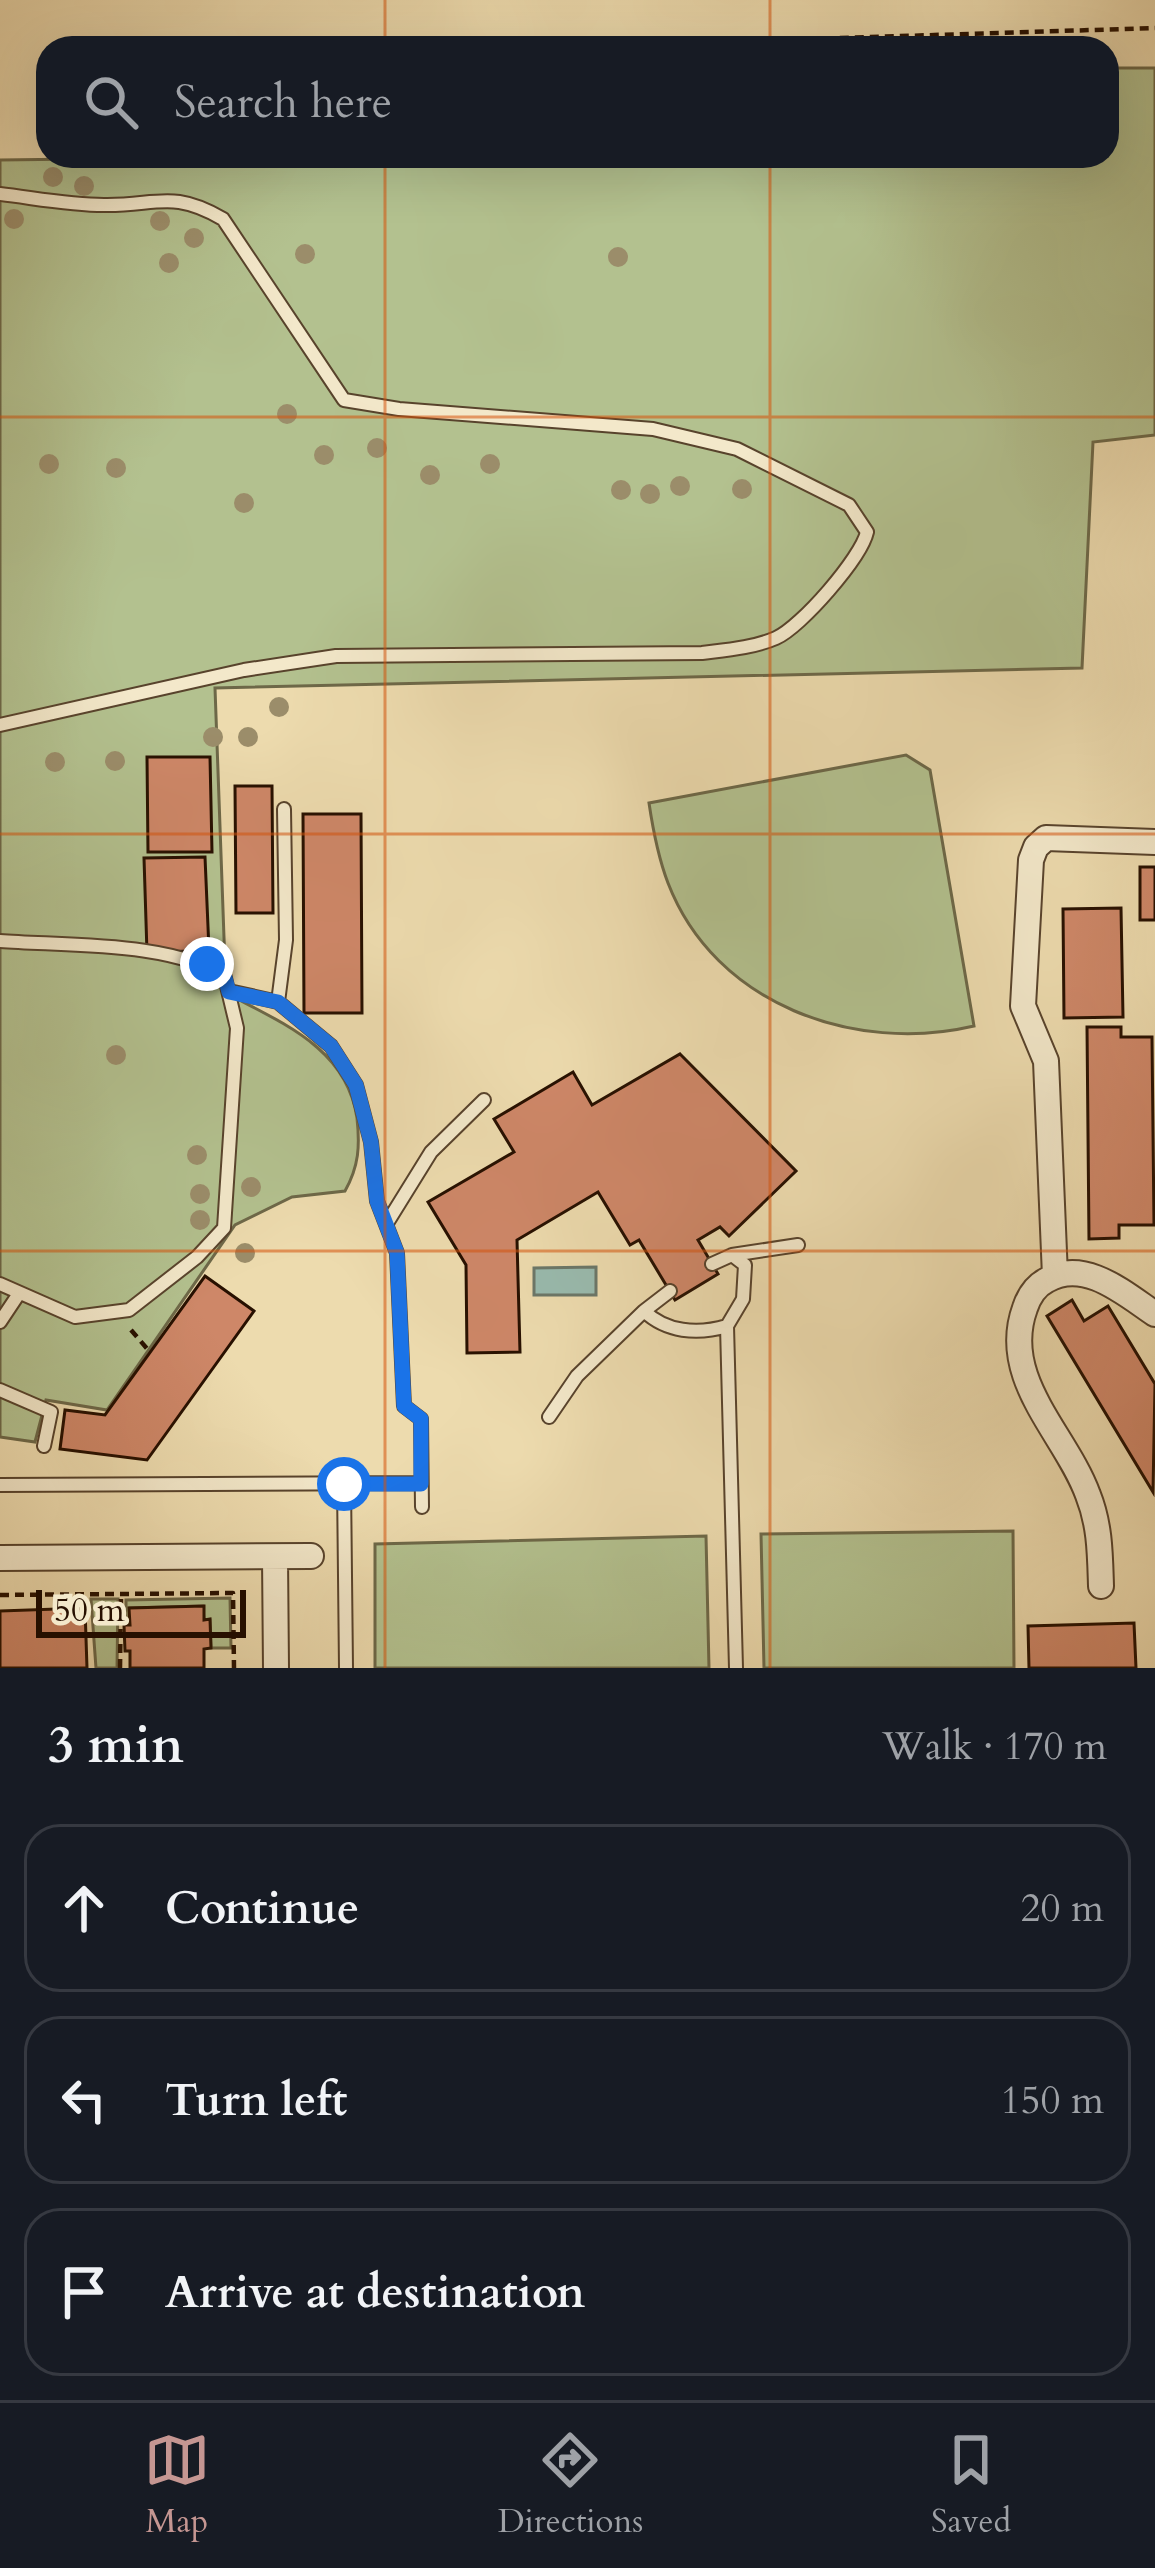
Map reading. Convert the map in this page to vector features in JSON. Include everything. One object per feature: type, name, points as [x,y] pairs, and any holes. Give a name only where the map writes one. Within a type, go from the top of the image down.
[{"type":"street","points":[[1054,1276],[1046,1061],[1023,1006],[1031,860],[1046,838],[1155,842]]},
{"type":"street","points":[[1101,1586],[1100,1529],[1087,1490],[1028,1384],[1020,1357],[1021,1319],[1042,1282],[1054,1276],[1085,1274],[1108,1282],[1155,1314]]},
{"type":"street","points":[[0,1558],[311,1556]]},
{"type":"street","points":[[275,1557],[276,1668]]},
{"type":"lane","points":[[0,194],[106,205],[172,199],[223,219],[344,400],[399,409],[653,429],[737,449],[849,505],[867,532],[854,559],[800,621],[778,638],[741,647],[702,653],[336,656],[244,670],[0,724]]},
{"type":"lane","points":[[278,1002],[286,940],[284,808]]},
{"type":"lane","points":[[0,941],[144,952],[207,964],[225,978],[236,1028],[224,1228],[197,1257],[129,1310],[75,1317],[0,1284]]},
{"type":"lane","points":[[229,992],[278,1002],[331,1046],[356,1085],[371,1142],[377,1201],[397,1253],[404,1406],[421,1419],[422,1508]]},
{"type":"lane","points":[[387,1223],[431,1152],[484,1100]]},
{"type":"lane","points":[[712,1264],[732,1255],[798,1245]]},
{"type":"lane","points":[[644,1310],[659,1325],[698,1331],[727,1325],[736,1315],[746,1284],[745,1265],[732,1255]]},
{"type":"lane","points":[[549,1417],[577,1376],[670,1291]]},
{"type":"lane","points":[[0,1322],[18,1295]]},
{"type":"lane","points":[[727,1325],[736,1668]]},
{"type":"lane","points":[[0,1390],[51,1412],[44,1446]]},
{"type":"lane","points":[[344,1484],[346,1668]]},
{"type":"lane","points":[[0,1485],[421,1484]]},
{"type":"path","points":[[903,36],[1155,28]]},
{"type":"path","points":[[0,1594],[233,1593],[234,1668]]},
{"type":"path","points":[[120,1668],[121,1594]]},
{"type":"green space","points":[[1119,68],[1155,68],[1155,435],[1093,442],[1082,668],[215,688],[226,993],[309,1040],[340,1073],[357,1118],[356,1164],[345,1191],[292,1197],[235,1225],[107,1410],[46,1400],[35,1442],[0,1437],[0,160],[36,160],[36,168],[1119,168]]},
{"type":"green space","points":[[906,755],[930,770],[974,1026],[883,1033],[794,1011],[754,989],[719,961],[690,925],[668,883],[649,803]]},
{"type":"green space","points":[[1013,1531],[1014,1668],[764,1668],[761,1534]]},
{"type":"green space","points":[[706,1536],[709,1668],[375,1668],[375,1544]]},
{"type":"green space","points":[[230,1598],[231,1648],[211,1648],[210,1620],[204,1620],[203,1606],[130,1608],[130,1625],[126,1625],[126,1600]]},
{"type":"green space","points":[[91,1599],[118,1599],[117,1668],[96,1668]]},
{"type":"water","points":[[596,1267],[596,1295],[534,1295],[534,1268]]},
{"type":"building","points":[[147,757],[210,757],[212,852],[148,852]]},
{"type":"building","points":[[235,786],[272,786],[273,913],[236,913]]},
{"type":"building","points":[[303,814],[361,814],[362,1013],[304,1013]]},
{"type":"building","points":[[205,857],[209,950],[147,953],[144,858]]},
{"type":"building","points":[[1140,867],[1155,867],[1155,920],[1140,920]]},
{"type":"building","points":[[1121,908],[1123,1017],[1064,1018],[1063,909]]},
{"type":"building","points":[[1087,1027],[1121,1027],[1121,1037],[1152,1037],[1154,1225],[1119,1225],[1119,1238],[1089,1239]]},
{"type":"building","points":[[680,1054],[796,1171],[729,1236],[720,1227],[698,1240],[718,1274],[675,1300],[639,1240],[630,1245],[598,1192],[517,1240],[520,1352],[467,1353],[466,1265],[428,1202],[514,1152],[494,1119],[573,1072],[592,1105]]},
{"type":"building","points":[[205,1276],[254,1311],[147,1460],[60,1449],[65,1410],[105,1415]]},
{"type":"building","points":[[1072,1300],[1084,1321],[1108,1306],[1155,1384],[1153,1492],[1047,1316]]},
{"type":"building","points":[[204,1606],[204,1620],[210,1619],[211,1648],[204,1649],[204,1668],[130,1668],[124,1625],[130,1625],[129,1608]]},
{"type":"building","points":[[85,1608],[87,1668],[0,1668],[0,1611]]},
{"type":"building","points":[[1134,1623],[1136,1668],[1029,1668],[1028,1626]]},
{"type":"route","points":[[207,964],[225,978],[229,992],[278,1002],[331,1046],[356,1085],[371,1142],[377,1201],[397,1253],[404,1406],[421,1419],[421,1484],[344,1484]]}]
